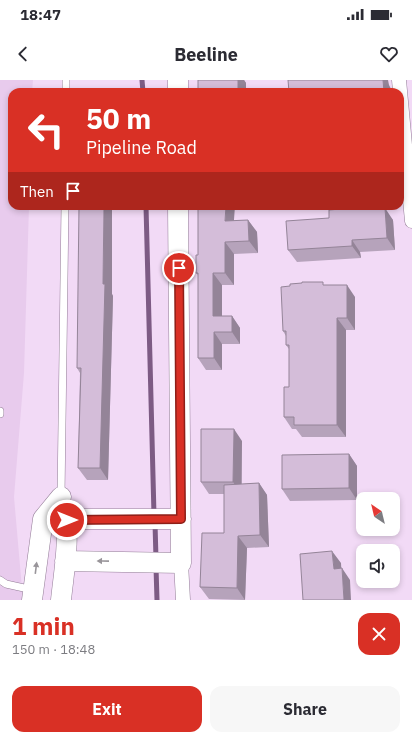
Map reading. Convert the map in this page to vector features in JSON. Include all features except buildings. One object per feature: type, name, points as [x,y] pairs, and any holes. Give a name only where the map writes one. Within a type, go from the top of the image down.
[{"type":"street","points":[[404,118],[409,156],[412,221]]},
{"type":"street","points":[[178,210],[162,519],[181,562],[182,600]]},
{"type":"street","points":[[32,595],[43,519],[61,497]]},
{"type":"street","points":[[61,497],[67,520],[61,600]]},
{"type":"street","points":[[43,519],[162,519]]},
{"type":"street","points":[[65,561],[181,562]]},
{"type":"lane","points":[[61,497],[65,210]]},
{"type":"lane","points":[[0,580],[32,595]]},
{"type":"shaded area","points":[[0,80],[33,80],[32,88],[8,88],[8,210],[29,210],[24,373],[14,497],[23,600],[0,600]]},
{"type":"waterway","points":[[142,80],[143,88]]},
{"type":"waterway","points":[[146,210],[154,515]]},
{"type":"waterway","points":[[155,523],[156,559]]},
{"type":"waterway","points":[[156,567],[157,600]]},
{"type":"route","points":[[67,520],[181,519],[179,268]]}]
